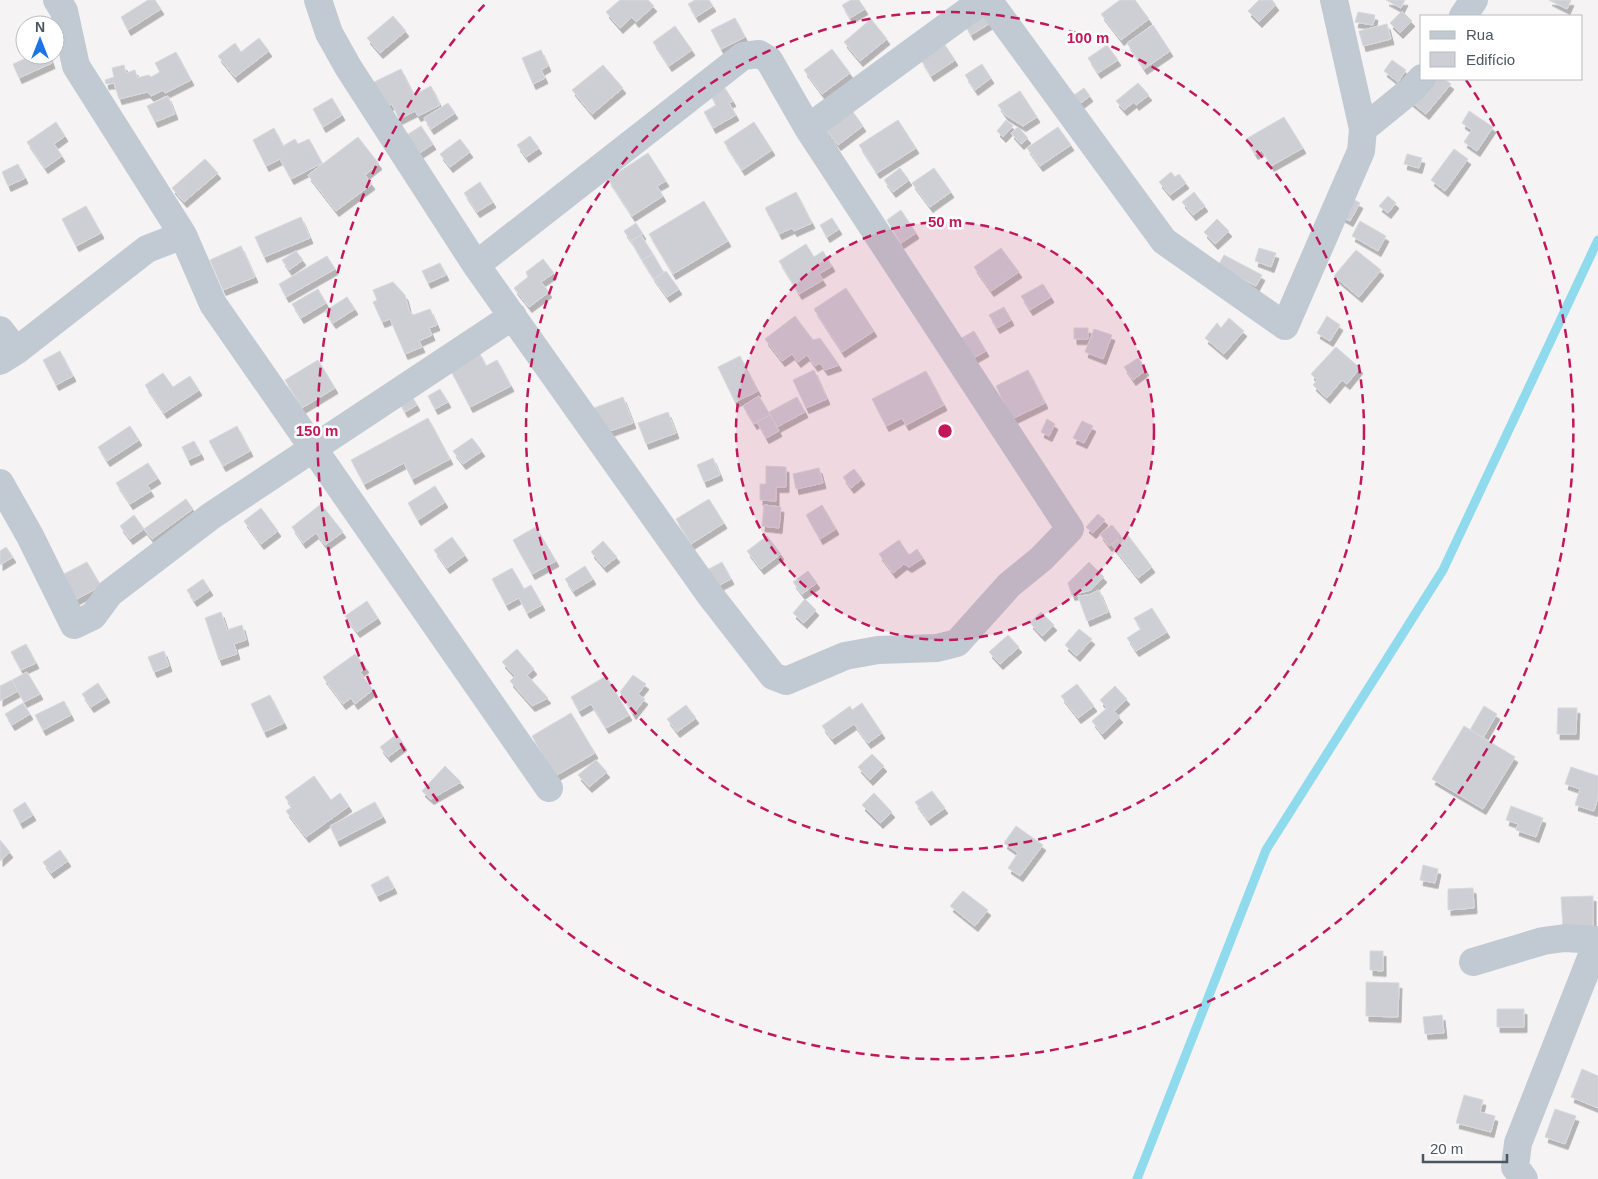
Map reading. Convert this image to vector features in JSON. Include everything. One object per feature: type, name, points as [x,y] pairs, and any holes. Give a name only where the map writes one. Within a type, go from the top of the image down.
[{"type":"street","points":[[56,0],[64,11],[76,66],[183,235],[213,304],[315,448],[549,788]]},
{"type":"street","points":[[318,0],[329,33],[348,67],[476,265],[710,595],[772,676],[786,681],[845,656],[878,650],[936,648],[957,643],[1009,585],[1040,559],[1070,529],[808,128],[769,60],[760,54],[743,56],[476,265]]},
{"type":"street","points":[[808,128],[983,0]]},
{"type":"street","points":[[988,0],[1164,241],[1285,326],[1361,151],[1363,129],[1334,0]]},
{"type":"street","points":[[1464,15],[1474,0]]},
{"type":"street","points":[[1363,129],[1411,90],[1420,80]]},
{"type":"street","points":[[0,330],[8,356],[147,249],[183,235]]},
{"type":"street","points":[[0,483],[30,536],[74,625],[93,616],[110,593],[211,516],[513,316]]},
{"type":"street","points":[[1473,962],[1543,941],[1566,938],[1598,940],[1518,1143],[1515,1167],[1524,1179]]},
{"type":"building","points":[[148,0],[155,0],[161,9],[128,30],[121,17]]},
{"type":"building","points":[[620,0],[648,0],[654,6],[636,22],[632,17],[620,28],[606,12]]},
{"type":"building","points":[[695,0],[709,0],[713,6],[696,17],[688,4]]},
{"type":"building","points":[[851,0],[859,0],[865,9],[850,18],[842,5]]},
{"type":"building","points":[[1120,0],[1135,0],[1149,19],[1121,40],[1101,14]]},
{"type":"building","points":[[1259,0],[1272,0],[1276,5],[1259,22],[1248,11]]},
{"type":"building","points":[[1386,0],[1405,0],[1401,8]]},
{"type":"building","points":[[1549,0],[1571,0],[1567,9]]},
{"type":"building","points":[[984,10],[992,22],[971,35],[964,23]]},
{"type":"building","points":[[1402,11],[1412,21],[1400,33],[1390,23]]},
{"type":"building","points":[[1358,12],[1375,15],[1373,25],[1355,22]]},
{"type":"building","points":[[393,16],[406,31],[380,53],[367,38]]},
{"type":"building","points":[[735,18],[745,37],[721,49],[711,30]]},
{"type":"building","points":[[871,19],[887,39],[860,61],[844,42]]},
{"type":"building","points":[[1387,24],[1391,39],[1363,46],[1359,31]]},
{"type":"building","points":[[1153,25],[1170,51],[1144,69],[1127,43]]},
{"type":"building","points":[[675,26],[692,50],[669,66],[653,42]]},
{"type":"building","points":[[259,38],[269,51],[235,77],[218,56],[235,43],[241,52]]},
{"type":"building","points":[[945,45],[955,60],[931,76],[921,60]]},
{"type":"building","points":[[1107,45],[1118,60],[1098,73],[1088,58]]},
{"type":"building","points":[[832,49],[850,73],[822,94],[804,70]]},
{"type":"building","points":[[541,50],[548,66],[541,70],[545,78],[533,84],[522,58]]},
{"type":"building","points":[[176,52],[191,80],[165,93],[163,90],[151,96],[147,92],[119,99],[114,83],[106,84],[105,80],[114,77],[112,68],[124,65],[126,73],[135,70],[137,78],[149,75],[151,77],[160,72],[155,63]]},
{"type":"building","points":[[1392,60],[1406,70],[1398,82],[1384,71]]},
{"type":"building","points":[[15,63],[15,65],[48,65],[19,78],[13,64]]},
{"type":"building","points":[[982,64],[991,78],[975,90],[965,75]]},
{"type":"building","points":[[603,65],[623,88],[592,114],[572,90]]},
{"type":"building","points":[[401,69],[414,95],[431,86],[440,105],[418,116],[415,111],[399,119],[392,104],[382,109],[370,84]]},
{"type":"building","points":[[1427,80],[1445,80],[1451,84],[1426,114],[1410,101]]},
{"type":"building","points":[[1138,83],[1149,95],[1136,105],[1134,102],[1124,110],[1116,101]]},
{"type":"building","points":[[725,88],[733,101],[729,103],[736,115],[713,128],[704,112],[716,105],[711,96]]},
{"type":"building","points":[[1084,88],[1090,96],[1073,109],[1067,100]]},
{"type":"building","points":[[1020,91],[1037,117],[1023,126],[1005,115],[998,105]]},
{"type":"building","points":[[168,96],[175,114],[155,122],[147,106]]},
{"type":"building","points":[[332,98],[342,115],[323,127],[313,109]]},
{"type":"building","points":[[448,103],[455,113],[431,129],[424,118]]},
{"type":"building","points":[[851,109],[863,126],[838,145],[825,128]]},
{"type":"building","points":[[1469,111],[1493,127],[1477,151],[1464,142],[1472,130],[1462,123]]},
{"type":"building","points":[[1284,117],[1303,148],[1271,166],[1262,150],[1255,154],[1246,139]]},
{"type":"building","points":[[898,120],[916,148],[877,173],[859,145]]},
{"type":"building","points":[[1006,120],[1013,126],[1003,137],[997,131]]},
{"type":"building","points":[[56,122],[65,136],[54,144],[62,156],[45,168],[27,142]]},
{"type":"building","points":[[754,122],[772,150],[742,170],[724,142]]},
{"type":"building","points":[[421,126],[433,144],[418,154],[407,135]]},
{"type":"building","points":[[1018,127],[1028,138],[1021,144],[1011,133]]},
{"type":"building","points":[[1058,127],[1071,145],[1040,166],[1027,148]]},
{"type":"building","points":[[274,128],[283,146],[295,139],[298,144],[309,139],[322,163],[291,179],[280,159],[266,166],[253,140]]},
{"type":"building","points":[[530,136],[539,148],[526,157],[517,145]]},
{"type":"building","points":[[358,137],[379,164],[365,175],[372,184],[336,211],[308,175]]},
{"type":"building","points":[[460,139],[470,152],[450,167],[440,154]]},
{"type":"building","points":[[1454,149],[1468,159],[1445,191],[1431,180]]},
{"type":"building","points":[[648,153],[666,181],[657,186],[663,196],[632,216],[608,179]]},
{"type":"building","points":[[1407,154],[1422,158],[1419,168],[1404,164]]},
{"type":"building","points":[[205,159],[218,173],[184,202],[172,188]]},
{"type":"building","points":[[18,164],[25,178],[8,186],[2,172]]},
{"type":"building","points":[[900,168],[909,180],[893,192],[884,180]]},
{"type":"building","points":[[934,168],[951,192],[930,207],[912,183]]},
{"type":"building","points":[[1171,172],[1175,177],[1179,174],[1186,183],[1170,195],[1159,182]]},
{"type":"building","points":[[480,182],[493,202],[477,212],[464,193]]},
{"type":"building","points":[[796,192],[812,223],[794,231],[792,228],[779,234],[765,208]]},
{"type":"building","points":[[1194,192],[1205,206],[1193,215],[1182,202]]},
{"type":"building","points":[[1388,196],[1396,203],[1388,213],[1379,206]]},
{"type":"building","points":[[1349,197],[1360,203],[1350,221],[1339,215]]},
{"type":"building","points":[[704,201],[728,241],[673,274],[649,234]]},
{"type":"building","points":[[86,206],[101,233],[76,246],[62,219]]},
{"type":"building","points":[[901,210],[916,233],[901,243],[887,220]]},
{"type":"building","points":[[301,217],[310,238],[264,257],[255,237]]},
{"type":"building","points":[[832,218],[839,229],[827,237],[820,225]]},
{"type":"building","points":[[1217,219],[1229,231],[1215,244],[1204,232]]},
{"type":"building","points":[[1360,221],[1386,236],[1378,251],[1352,236]]},
{"type":"building","points":[[636,223],[643,234],[631,241],[624,231]]},
{"type":"building","points":[[641,235],[653,254],[642,260],[631,241]]},
{"type":"building","points":[[806,244],[814,257],[823,251],[832,266],[819,274],[823,280],[799,294],[779,261]]},
{"type":"building","points":[[241,246],[255,277],[223,290],[210,260]]},
{"type":"building","points":[[1001,248],[1019,272],[991,291],[974,267]]},
{"type":"building","points":[[1259,248],[1276,253],[1271,267],[1255,261]]},
{"type":"building","points":[[1356,250],[1381,270],[1359,297],[1334,276]]},
{"type":"building","points":[[296,251],[303,260],[289,270],[282,260]]},
{"type":"building","points":[[653,254],[664,273],[654,279],[642,260]]},
{"type":"building","points":[[1224,255],[1262,275],[1256,286],[1218,266]]},
{"type":"building","points":[[327,256],[335,269],[286,297],[279,284]]},
{"type":"building","points":[[543,259],[554,273],[541,282],[549,292],[529,307],[514,288],[528,277],[526,272]]},
{"type":"building","points":[[440,263],[446,275],[428,283],[422,271]]},
{"type":"building","points":[[666,271],[679,289],[667,297],[654,279]]},
{"type":"building","points":[[393,282],[405,295],[409,310],[413,315],[430,309],[437,325],[429,328],[432,335],[419,341],[422,347],[405,354],[390,319],[382,322],[373,302],[377,300],[373,290]]},
{"type":"building","points":[[1043,284],[1051,297],[1030,310],[1021,296]]},
{"type":"building","points":[[846,288],[874,331],[842,352],[814,309]]},
{"type":"building","points":[[318,289],[326,303],[301,318],[292,304]]},
{"type":"building","points":[[347,297],[355,309],[333,323],[325,311]]},
{"type":"building","points":[[1004,307],[1011,320],[997,328],[989,315]]},
{"type":"building","points":[[795,316],[813,340],[820,338],[839,365],[825,370],[820,363],[815,366],[807,355],[798,362],[792,354],[782,361],[765,339]]},
{"type":"building","points":[[1327,316],[1340,325],[1330,341],[1317,333]]},
{"type":"building","points":[[1229,318],[1244,331],[1224,354],[1205,338],[1217,323],[1221,328]]},
{"type":"building","points":[[1074,328],[1088,328],[1088,339],[1074,339]]},
{"type":"building","points":[[1094,329],[1112,335],[1103,359],[1085,352]]},
{"type":"building","points":[[974,331],[986,351],[970,360],[958,340]]},
{"type":"building","points":[[1336,347],[1360,368],[1347,384],[1342,380],[1327,398],[1313,385],[1317,380],[1311,374]]},
{"type":"building","points":[[60,351],[73,376],[56,385],[43,360]]},
{"type":"building","points":[[479,352],[486,366],[497,360],[511,386],[470,407],[449,367]]},
{"type":"building","points":[[740,356],[758,391],[735,402],[718,367]]},
{"type":"building","points":[[1138,358],[1146,370],[1133,380],[1124,367]]},
{"type":"building","points":[[318,360],[335,388],[302,408],[285,380]]},
{"type":"building","points":[[814,370],[827,399],[806,408],[793,380]]},
{"type":"building","points":[[1028,370],[1045,403],[1012,419],[996,386]]},
{"type":"building","points":[[926,371],[944,405],[906,425],[902,418],[886,426],[872,399]]},
{"type":"building","points":[[163,373],[173,387],[190,376],[199,390],[164,413],[145,385]]},
{"type":"building","points":[[440,389],[448,402],[435,409],[428,396]]},
{"type":"building","points":[[410,393],[417,405],[405,412],[398,400]]},
{"type":"building","points":[[759,396],[770,415],[754,424],[743,406]]},
{"type":"building","points":[[623,397],[633,423],[604,433],[594,408]]},
{"type":"building","points":[[797,397],[805,412],[777,427],[769,412]]},
{"type":"building","points":[[668,412],[676,433],[646,444],[638,423]]},
{"type":"building","points":[[770,415],[779,431],[766,438],[757,422]]},
{"type":"building","points":[[428,418],[450,459],[412,479],[404,463],[364,484],[351,460]]},
{"type":"building","points":[[1047,419],[1055,424],[1049,436],[1041,432]]},
{"type":"building","points":[[1082,421],[1093,426],[1084,443],[1073,438]]},
{"type":"building","points":[[130,426],[139,440],[107,461],[98,447]]},
{"type":"building","points":[[237,426],[250,451],[223,466],[209,441]]},
{"type":"building","points":[[472,438],[482,451],[463,464],[453,451]]},
{"type":"building","points":[[194,441],[201,454],[188,460],[182,447]]},
{"type":"building","points":[[713,458],[720,475],[704,482],[697,465]]},
{"type":"building","points":[[148,463],[158,478],[147,485],[151,491],[130,504],[116,483]]},
{"type":"building","points":[[766,466],[786,467],[786,487],[776,487],[776,501],[760,500],[760,484],[766,484]]},
{"type":"building","points":[[819,468],[823,483],[796,489],[793,474]]},
{"type":"building","points":[[854,469],[862,479],[851,488],[843,477]]},
{"type":"building","points":[[435,486],[445,502],[418,520],[408,503]]},
{"type":"building","points":[[186,499],[193,509],[152,539],[144,529]]},
{"type":"building","points":[[709,499],[724,523],[691,544],[676,519]]},
{"type":"building","points":[[321,504],[343,532],[325,545],[316,533],[303,543],[292,527]]},
{"type":"building","points":[[764,505],[781,507],[779,528],[762,526]]},
{"type":"building","points":[[822,505],[836,529],[820,539],[806,515]]},
{"type":"building","points":[[261,508],[278,531],[261,544],[244,521]]},
{"type":"building","points":[[1098,514],[1105,520],[1093,533],[1086,527]]},
{"type":"building","points":[[134,515],[144,529],[130,539],[120,526]]},
{"type":"building","points":[[1112,525],[1121,536],[1109,546],[1100,534]]},
{"type":"building","points":[[536,527],[556,561],[532,574],[513,540]]},
{"type":"building","points":[[1127,534],[1152,567],[1138,578],[1112,545]]},
{"type":"building","points":[[767,536],[781,554],[761,569],[747,551]]},
{"type":"building","points":[[452,537],[465,555],[447,568],[434,550]]},
{"type":"building","points":[[899,540],[909,555],[917,549],[923,558],[909,567],[904,564],[893,573],[879,554]]},
{"type":"building","points":[[603,541],[617,557],[604,567],[591,552]]},
{"type":"building","points":[[6,547],[13,557],[0,565],[0,551]]},
{"type":"building","points":[[87,562],[101,586],[73,601],[64,574]]},
{"type":"building","points":[[722,562],[731,579],[716,587],[707,570]]},
{"type":"building","points":[[1089,562],[1104,577],[1091,590],[1072,595],[1068,583]]},
{"type":"building","points":[[585,566],[593,579],[573,591],[565,579]]},
{"type":"building","points":[[512,568],[524,589],[531,585],[542,605],[527,613],[519,598],[506,605],[492,579]]},
{"type":"building","points":[[808,571],[817,583],[802,594],[793,582]]},
{"type":"building","points":[[203,579],[210,590],[194,601],[187,590]]},
{"type":"building","points":[[1099,590],[1108,612],[1087,621],[1078,596],[1089,595]]},
{"type":"building","points":[[805,599],[816,610],[804,623],[793,613]]},
{"type":"building","points":[[367,601],[378,618],[357,632],[345,616]]},
{"type":"building","points":[[1152,608],[1167,632],[1136,651],[1127,638],[1141,629],[1134,618]]},
{"type":"building","points":[[221,612],[227,630],[242,625],[246,640],[234,644],[237,654],[219,660],[205,618]]},
{"type":"building","points":[[1041,612],[1054,625],[1042,636],[1030,623]]},
{"type":"building","points":[[1079,629],[1092,639],[1077,656],[1065,645]]},
{"type":"building","points":[[1008,635],[1019,647],[1000,664],[989,652]]},
{"type":"building","points":[[26,644],[36,663],[21,670],[11,652]]},
{"type":"building","points":[[517,649],[534,669],[527,675],[548,698],[532,706],[510,681],[515,676],[502,662]]},
{"type":"building","points":[[164,651],[169,666],[154,672],[148,657]]},
{"type":"building","points":[[355,654],[366,667],[360,672],[373,690],[355,704],[351,698],[343,704],[323,677]]},
{"type":"building","points":[[27,672],[40,694],[24,702],[12,680]]},
{"type":"building","points":[[633,675],[646,684],[638,694],[645,699],[633,714],[620,692]]},
{"type":"building","points":[[606,676],[629,715],[606,728],[591,704],[579,711],[571,697]]},
{"type":"building","points":[[12,680],[18,691],[0,701],[0,686]]},
{"type":"building","points":[[98,683],[107,697],[91,707],[82,694]]},
{"type":"building","points":[[1077,684],[1094,706],[1078,718],[1061,696]]},
{"type":"building","points":[[1115,686],[1127,699],[1114,711],[1120,717],[1102,734],[1092,721],[1107,708],[1100,700]]},
{"type":"building","points":[[270,695],[284,723],[264,732],[251,704]]},
{"type":"building","points":[[64,701],[71,715],[43,730],[35,715]]},
{"type":"building","points":[[23,703],[30,714],[12,725],[5,714]]},
{"type":"building","points":[[862,703],[882,733],[868,743],[854,724],[832,739],[822,726],[850,706],[852,710]]},
{"type":"building","points":[[686,705],[696,718],[677,732],[667,719]]},
{"type":"building","points":[[1484,706],[1497,714],[1483,738],[1470,730]]},
{"type":"building","points":[[1558,708],[1577,708],[1576,734],[1557,734]]},
{"type":"building","points":[[571,713],[595,753],[555,776],[532,736]]},
{"type":"building","points":[[1464,726],[1515,757],[1483,809],[1432,779]]},
{"type":"building","points":[[397,734],[404,745],[388,757],[380,747]]},
{"type":"building","points":[[872,754],[884,766],[870,780],[858,767]]},
{"type":"building","points":[[596,760],[607,772],[589,787],[578,775]]},
{"type":"building","points":[[445,766],[461,782],[431,799],[422,791]]},
{"type":"building","points":[[1571,767],[1598,776],[1598,797],[1594,811],[1575,805],[1580,789],[1565,784]]},
{"type":"building","points":[[314,776],[331,800],[340,793],[349,806],[306,837],[286,811],[292,807],[285,797]]},
{"type":"building","points":[[932,791],[945,808],[928,820],[915,802]]},
{"type":"building","points":[[874,793],[892,812],[880,823],[862,805]]},
{"type":"building","points":[[25,802],[33,815],[20,823],[13,810]]},
{"type":"building","points":[[375,802],[383,817],[337,841],[330,826]]},
{"type":"building","points":[[1511,806],[1543,818],[1536,837],[1516,830],[1518,824],[1506,820]]},
{"type":"building","points":[[1016,826],[1043,845],[1020,876],[1008,868],[1018,853],[1004,843]]},
{"type":"building","points":[[0,840],[10,852],[0,861]]},
{"type":"building","points":[[60,850],[68,861],[51,873],[43,862]]},
{"type":"building","points":[[1423,865],[1438,869],[1435,883],[1420,880]]},
{"type":"building","points":[[388,876],[394,888],[377,896],[371,885]]},
{"type":"building","points":[[1473,888],[1474,908],[1448,910],[1448,889]]},
{"type":"building","points":[[963,891],[988,910],[975,926],[950,906]]},
{"type":"building","points":[[1593,896],[1593,928],[1563,929],[1561,897]]},
{"type":"building","points":[[1370,951],[1383,951],[1383,971],[1370,970]]},
{"type":"building","points":[[1366,982],[1399,983],[1398,1017],[1366,1016]]},
{"type":"building","points":[[1497,1009],[1524,1009],[1524,1027],[1497,1027]]},
{"type":"building","points":[[1442,1015],[1444,1033],[1425,1034],[1423,1017]]},
{"type":"building","points":[[1582,1069],[1598,1076],[1598,1108],[1571,1097]]},
{"type":"building","points":[[1464,1095],[1483,1100],[1480,1112],[1495,1116],[1491,1132],[1456,1123]]},
{"type":"building","points":[[1555,1109],[1576,1116],[1565,1144],[1545,1137]]},
{"type":"waterway","points":[[1137,1179],[1266,850],[1443,570],[1598,240]]}]
